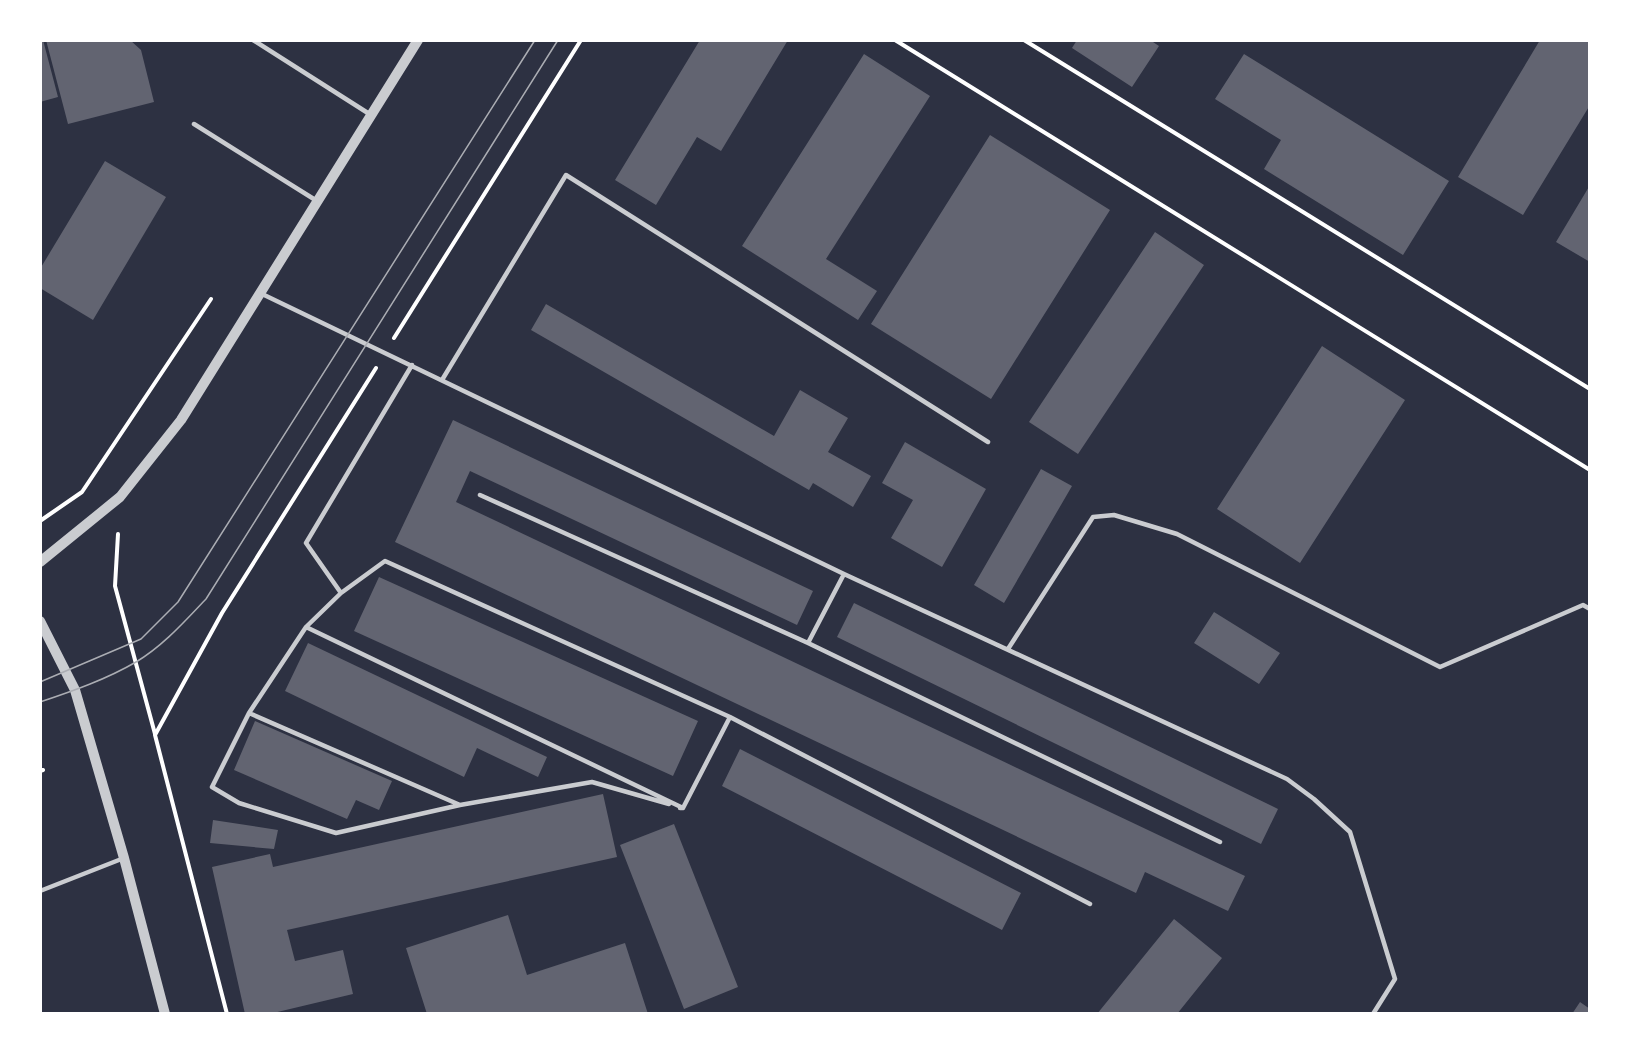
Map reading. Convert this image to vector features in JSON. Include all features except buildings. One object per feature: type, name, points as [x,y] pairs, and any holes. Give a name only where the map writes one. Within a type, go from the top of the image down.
[{"type":"street","points":[[40,562],[120,497],[181,420],[418,40]]},
{"type":"street","points":[[40,621],[75,690],[124,858],[165,1014]]},
{"type":"lane","points":[[253,40],[371,115]]},
{"type":"lane","points":[[194,124],[318,201]]},
{"type":"lane","points":[[442,380],[566,176],[988,442]]},
{"type":"lane","points":[[260,293],[844,574],[1287,779],[1314,799],[1350,832],[1395,980],[1373,1014]]},
{"type":"lane","points":[[341,593],[306,543],[412,365]]},
{"type":"lane","points":[[480,495],[808,643],[1220,842]]},
{"type":"lane","points":[[1008,650],[1093,517],[1114,515],[1177,534],[1440,667],[1583,605],[1590,609]]},
{"type":"lane","points":[[683,808],[592,782],[460,805],[336,833],[239,803],[212,787],[249,713],[306,627],[341,593],[385,561],[730,717],[1090,904]]},
{"type":"lane","points":[[808,643],[844,574]]},
{"type":"lane","points":[[306,627],[683,808]]},
{"type":"lane","points":[[249,713],[460,805]]},
{"type":"lane","points":[[683,808],[730,717]]},
{"type":"lane","points":[[40,891],[124,858]]},
{"type":"path","points":[[155,735],[222,613],[580,40]]},
{"type":"path","points":[[895,40],[1590,470]]},
{"type":"path","points":[[1024,40],[1590,389]]},
{"type":"path","points":[[40,521],[82,492],[211,299]]},
{"type":"path","points":[[118,534],[115,586],[227,1014]]},
{"type":"tram line","points":[[40,682],[141,639],[178,602],[535,40]]},
{"type":"tram line","points":[[40,702],[102,679],[146,656],[206,599],[558,40]]}]
